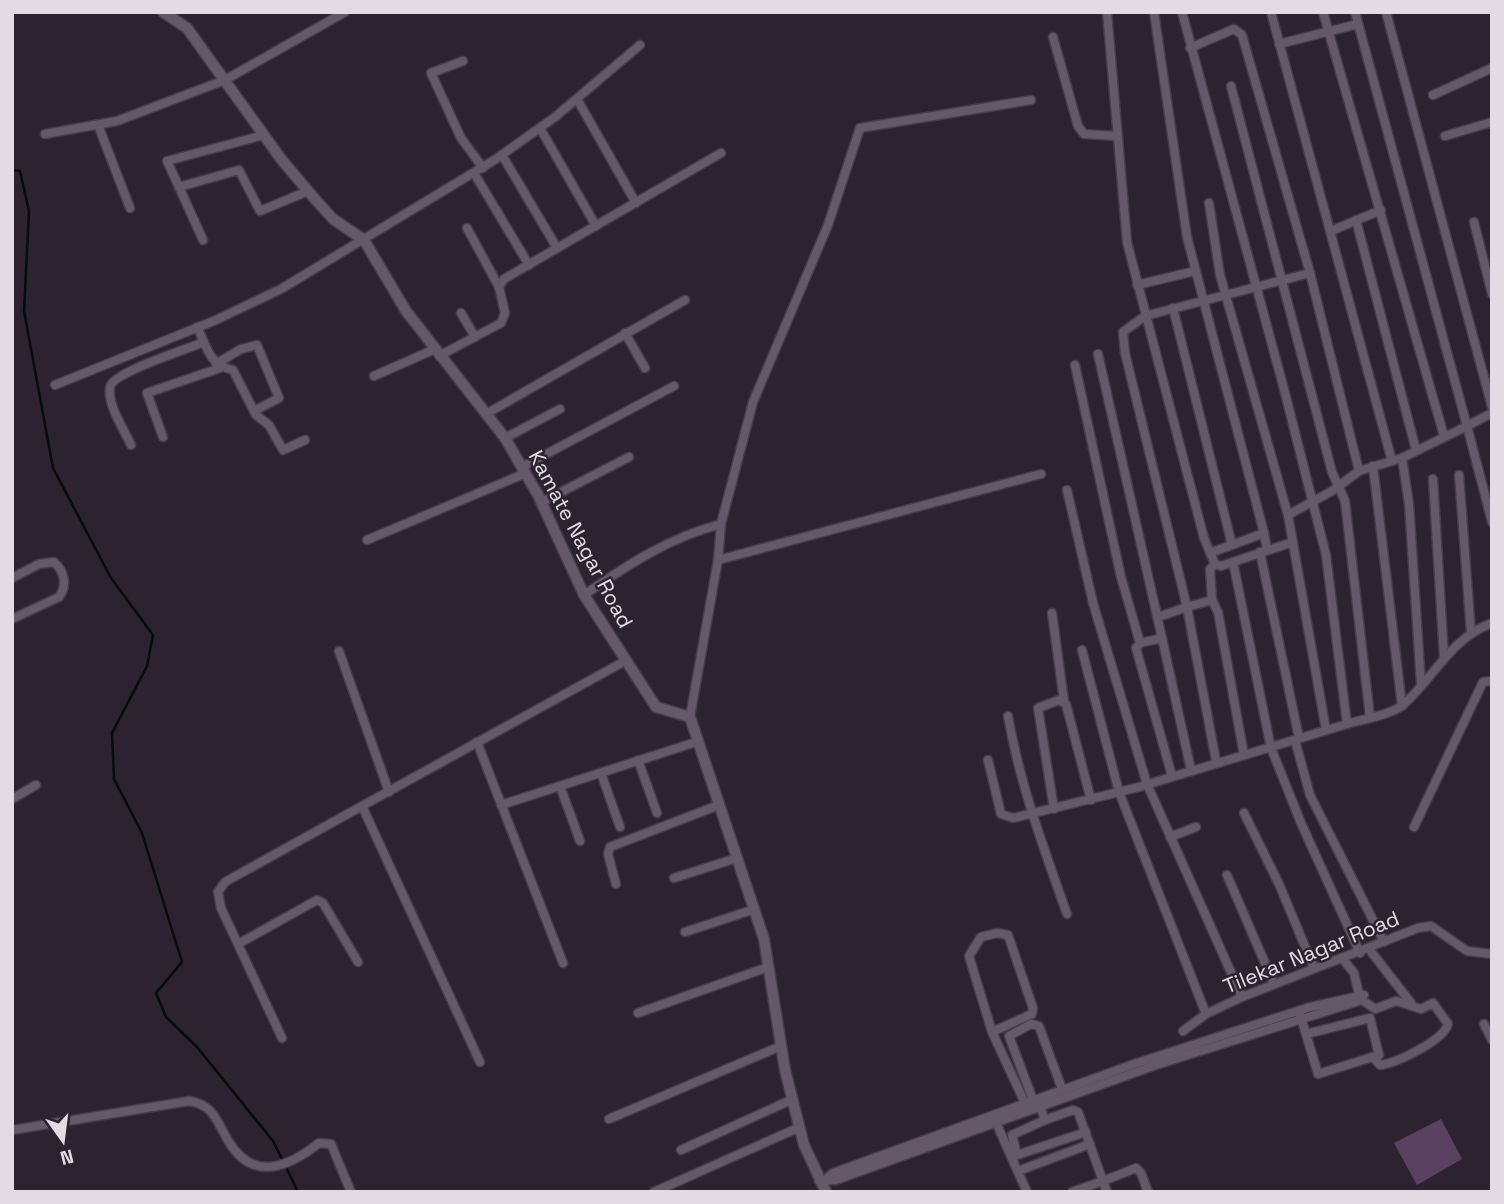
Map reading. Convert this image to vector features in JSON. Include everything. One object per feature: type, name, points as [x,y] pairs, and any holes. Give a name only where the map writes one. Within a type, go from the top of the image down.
[{"type":"street","name":"Kamate Nagar Road","points":[[163,12],[187,28],[308,191],[333,219],[364,240],[406,310],[505,438],[542,502],[584,595],[656,707],[690,717]]},
{"type":"street","points":[[45,134],[98,125],[153,108],[225,80],[345,12]]},
{"type":"street","points":[[1107,12],[1116,136],[1128,242],[1145,316],[1210,553],[1215,564],[1221,566],[1293,542]]},
{"type":"street","points":[[1154,12],[1175,169],[1195,271],[1264,533],[1263,551],[1297,739],[1310,795],[1384,942]]},
{"type":"street","points":[[1194,12],[1183,15],[1190,48],[1256,285],[1331,583],[1347,724]]},
{"type":"street","points":[[1270,12],[1331,231],[1368,382],[1392,461]]},
{"type":"street","points":[[1323,12],[1381,210],[1427,386],[1444,436]]},
{"type":"street","points":[[1355,12],[1492,522]]},
{"type":"street","points":[[1386,12],[1492,407]]},
{"type":"street","points":[[1279,44],[1358,24]]},
{"type":"street","points":[[1190,48],[1234,29],[1242,35],[1310,273],[1359,471]]},
{"type":"street","points":[[1053,37],[1078,126],[1084,134],[1116,136]]},
{"type":"street","points":[[55,385],[197,327],[281,289],[483,168],[540,128],[640,45]]},
{"type":"street","points":[[463,61],[431,73],[461,138],[483,168]]},
{"type":"street","points":[[1433,95],[1492,68]]},
{"type":"street","points":[[1231,86],[1332,472],[1345,501],[1370,717]]},
{"type":"street","points":[[577,99],[636,203]]},
{"type":"street","points":[[826,1192],[800,1127],[781,1046],[755,909],[690,717],[718,560],[721,524],[753,402],[803,278],[828,225],[860,128],[1031,100]]},
{"type":"street","points":[[1446,136],[1492,122]]},
{"type":"street","points":[[98,125],[130,208]]},
{"type":"street","points":[[540,128],[596,226]]},
{"type":"street","points":[[203,240],[167,161],[264,135]]},
{"type":"street","points":[[499,287],[503,279],[721,153]]},
{"type":"street","points":[[502,155],[557,248]]},
{"type":"street","points":[[179,187],[239,170],[260,211],[308,191]]},
{"type":"street","points":[[474,173],[528,265]]},
{"type":"street","points":[[1209,203],[1220,275],[1288,515],[1326,730]]},
{"type":"street","points":[[1331,231],[1381,210]]},
{"type":"street","points":[[1356,220],[1416,450]]},
{"type":"street","points":[[1475,222],[1492,294]]},
{"type":"street","points":[[374,376],[475,337],[503,320],[505,308],[499,287],[467,228]]},
{"type":"street","points":[[1137,285],[1195,271]]},
{"type":"street","points":[[1216,761],[1187,607],[1123,332],[1145,316],[1310,273]]},
{"type":"street","points":[[486,414],[685,300]]},
{"type":"street","points":[[1173,308],[1231,545]]},
{"type":"street","points":[[461,313],[475,337]]},
{"type":"street","points":[[197,327],[218,366],[233,370],[254,411],[269,425],[283,450],[305,440]]},
{"type":"street","points":[[625,333],[645,368]]},
{"type":"street","points":[[131,445],[112,402],[110,388],[113,381],[131,370],[204,342]]},
{"type":"street","points":[[163,437],[148,393],[218,366],[241,349],[257,345],[278,398],[254,411]]},
{"type":"street","points":[[1098,354],[1191,770]]},
{"type":"street","points":[[1075,365],[1118,566],[1140,643]]},
{"type":"street","points":[[367,540],[524,470],[674,386]]},
{"type":"street","points":[[505,438],[560,409]]},
{"type":"street","points":[[1288,515],[1312,503],[1359,471],[1402,458],[1492,413]]},
{"type":"street","points":[[542,502],[629,457]]},
{"type":"street","points":[[1402,458],[1409,503],[1421,684]]},
{"type":"street","points":[[1373,466],[1402,706]]},
{"type":"street","points":[[718,560],[1041,474]]},
{"type":"street","points":[[1459,475],[1471,633]]},
{"type":"street","points":[[1433,480],[1444,657]]},
{"type":"street","points":[[1067,490],[1104,643],[1147,784],[1242,997]]},
{"type":"street","points":[[584,595],[617,570],[668,541],[721,524]]},
{"type":"street","points":[[1210,553],[1264,533]]},
{"type":"street","points":[[12,578],[39,564],[54,562],[63,573],[64,583],[59,597],[12,619]]},
{"type":"street","points":[[1234,562],[1272,748],[1300,823],[1364,951],[1411,1003]]},
{"type":"street","points":[[1215,564],[1210,569],[1212,600],[1218,612],[1244,755]]},
{"type":"street","points":[[1158,617],[1212,600]]},
{"type":"street","points":[[1052,613],[1064,701],[1090,800]]},
{"type":"street","points":[[988,760],[1000,814],[1007,819],[1090,800],[1216,761],[1272,748],[1402,706],[1444,657],[1471,633],[1492,623]]},
{"type":"street","points":[[1162,638],[1140,643],[1136,648],[1172,776]]},
{"type":"street","points":[[1082,650],[1119,792],[1206,1014]]},
{"type":"street","points":[[339,652],[389,792]]},
{"type":"street","points":[[282,1038],[219,899],[222,886],[625,661]]},
{"type":"street","points":[[1414,827],[1483,682],[1492,681]]},
{"type":"street","points":[[1054,809],[1038,708],[1064,701]]},
{"type":"street","points":[[1009,716],[1016,760],[1031,814],[1067,914]]},
{"type":"street","points":[[501,805],[696,741]]},
{"type":"street","points":[[477,742],[563,963]]},
{"type":"street","points":[[638,760],[657,813]]},
{"type":"street","points":[[601,773],[620,827]]},
{"type":"street","points":[[12,799],[36,785]]},
{"type":"street","points":[[561,786],[580,841]]},
{"type":"street","points":[[616,884],[608,853],[610,847],[719,805]]},
{"type":"street","points":[[362,806],[480,1062]]},
{"type":"street","points":[[1244,813],[1279,884],[1314,968]]},
{"type":"street","points":[[1170,837],[1196,827]]},
{"type":"street","points":[[674,878],[737,858]]},
{"type":"street","points":[[1227,876],[1274,984]]},
{"type":"street","points":[[238,944],[317,900],[323,904],[358,962]]},
{"type":"street","points":[[685,932],[755,909]]},
{"type":"street","name":"Tilekar Nagar Road","points":[[1183,1031],[1206,1014],[1242,997],[1430,926],[1467,951],[1492,954]]},
{"type":"street","points":[[992,1032],[1032,1013],[1033,1008],[1008,935],[997,933],[981,937],[970,956],[992,1032],[1045,1120]]},
{"type":"street","points":[[1342,958],[1354,972],[1361,997],[1375,1009],[1396,1001],[1422,1009],[1433,1003],[1448,1024],[1439,1039],[1418,1048],[1408,1057],[1380,1065],[1373,1057]]},
{"type":"street","points":[[638,1013],[768,967]]},
{"type":"street","points":[[995,1118],[1062,1089],[1361,997]]},
{"type":"street","points":[[1300,1014],[1306,1034],[1318,1074],[1379,1055],[1370,1017],[1306,1034]]},
{"type":"street","points":[[822,1180],[833,1173],[915,1147],[1033,1103],[1300,1014]]},
{"type":"street","points":[[1033,1103],[1009,1036],[1031,1024],[1038,1026],[1062,1089]]},
{"type":"street","points":[[1484,1024],[1492,1040]]},
{"type":"street","points":[[609,1119],[781,1046]]},
{"type":"street","points":[[681,1150],[793,1099]]},
{"type":"street","points":[[12,1130],[189,1101],[200,1103],[216,1115],[229,1143],[240,1156],[255,1165],[287,1165],[319,1143],[331,1144],[351,1192]]},
{"type":"street","points":[[1086,1132],[1017,1156],[1012,1135],[1076,1110],[1086,1132],[1107,1192]]},
{"type":"street","points":[[995,1118],[1027,1192]]},
{"type":"street","points":[[654,1192],[800,1127]]},
{"type":"street","points":[[1018,1171],[1090,1144]]},
{"type":"street","points":[[1072,1192],[1136,1168],[1141,1173],[1148,1192]]},
{"type":"shaded area","points":[[1441,1119],[1462,1159],[1417,1185],[1394,1143]]},
{"type":"waterway","points":[[12,170],[20,171],[29,211],[24,311],[53,468],[111,578],[153,635],[147,666],[112,733],[114,779],[142,833],[182,962],[156,993],[166,1017],[197,1047],[273,1141],[283,1161]]},
{"type":"waterway","points":[[286,1167],[298,1192]]}]
